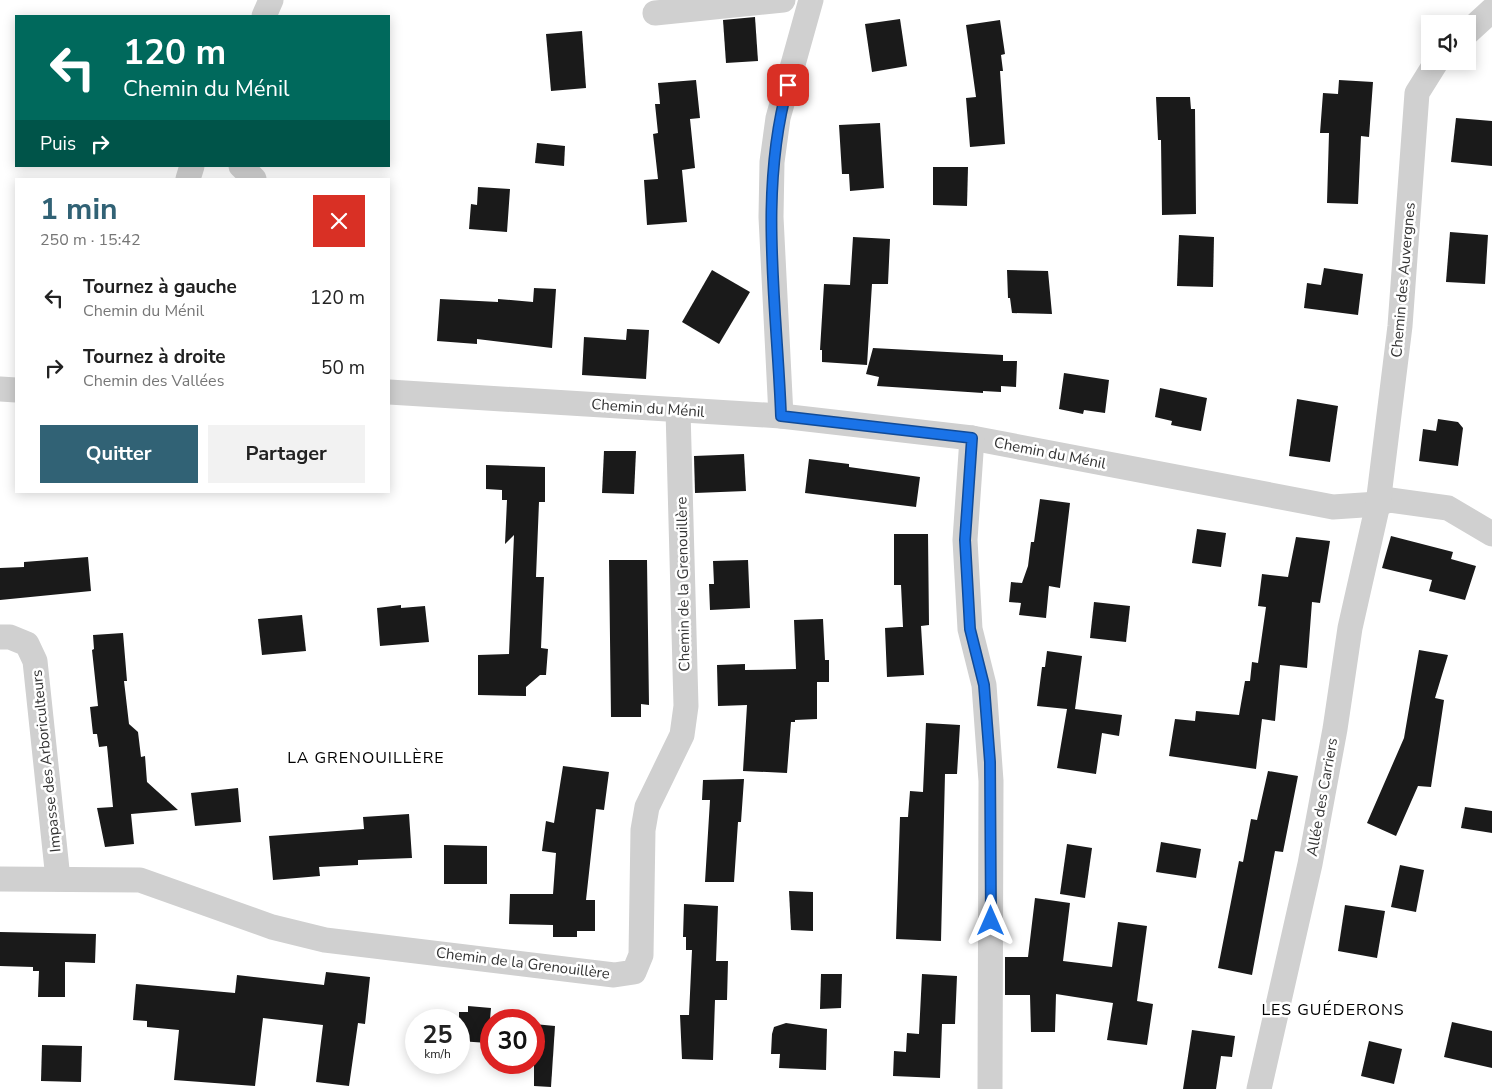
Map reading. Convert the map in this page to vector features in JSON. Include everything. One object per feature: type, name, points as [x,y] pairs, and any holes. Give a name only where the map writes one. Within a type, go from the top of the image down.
[{"type":"street","points":[[264,15],[270,0]]},
{"type":"street","points":[[655,13],[783,0]]},
{"type":"street","points":[[781,416],[771,217],[772,162],[778,118],[811,0]]},
{"type":"street","points":[[1476,25],[1492,10]]},
{"type":"street","name":"Chemin des Auvergnes","points":[[1378,504],[1400,326],[1417,93],[1431,70]]},
{"type":"street","points":[[242,167],[253,178]]},
{"type":"street","points":[[0,389],[15,390]]},
{"type":"street","name":"Chemin du Ménil","points":[[390,392],[781,416],[972,438],[1333,507],[1378,504],[1390,500],[1448,508],[1492,534]]},
{"type":"street","name":"Chemin de la Grenouillère","points":[[0,879],[140,880],[272,927],[325,940],[614,975],[634,972],[641,955],[642,830],[645,814],[682,735],[686,706],[678,410]]},
{"type":"street","points":[[972,438],[965,540],[970,629],[984,685],[991,781],[990,1089]]},
{"type":"street","name":"Allée des Carriers","points":[[1259,1089],[1310,864],[1335,729],[1350,628],[1378,504]]},
{"type":"street","name":"Impasse des Arboriculteurs","points":[[0,637],[10,637],[27,644],[35,661],[58,879]]},
{"type":"building","points":[[755,17],[758,61],[726,63],[723,20]]},
{"type":"building","points":[[900,19],[907,66],[872,72],[865,24]]},
{"type":"building","points":[[1000,20],[1005,54],[1001,55],[1003,71],[1000,71],[1005,144],[970,147],[966,98],[976,97],[966,25]]},
{"type":"building","points":[[582,31],[586,88],[551,91],[546,34]]},
{"type":"building","points":[[696,80],[700,118],[690,119],[695,168],[682,170],[687,222],[647,225],[644,180],[658,179],[653,134],[658,133],[655,104],[660,104],[658,83]]},
{"type":"building","points":[[1339,80],[1373,82],[1369,137],[1361,136],[1358,204],[1327,203],[1329,133],[1320,133],[1323,93],[1338,94]]},
{"type":"building","points":[[1156,97],[1190,97],[1191,109],[1195,109],[1196,214],[1162,215],[1161,140],[1158,140]]},
{"type":"building","points":[[1456,118],[1492,121],[1492,166],[1451,162]]},
{"type":"building","points":[[880,123],[884,188],[850,191],[849,174],[842,174],[839,125]]},
{"type":"building","points":[[537,143],[565,146],[564,166],[535,163]]},
{"type":"building","points":[[933,167],[968,167],[967,206],[933,205]]},
{"type":"building","points":[[478,187],[510,189],[507,232],[469,229],[471,204],[477,205]]},
{"type":"building","points":[[1450,232],[1488,235],[1485,284],[1446,282]]},
{"type":"building","points":[[1179,235],[1214,237],[1213,287],[1177,286]]},
{"type":"building","points":[[853,237],[890,239],[888,284],[872,284],[867,365],[822,362],[822,350],[820,350],[824,284],[850,285]]},
{"type":"building","points":[[1324,268],[1363,274],[1358,315],[1304,308],[1307,283],[1321,285]]},
{"type":"building","points":[[712,270],[750,292],[719,344],[682,322]]},
{"type":"building","points":[[1007,270],[1048,271],[1052,314],[1012,313],[1010,298],[1008,298]]},
{"type":"building","points":[[534,288],[556,289],[552,348],[477,339],[477,344],[437,341],[440,299],[498,302],[498,299],[533,302]]},
{"type":"building","points":[[627,329],[649,330],[646,379],[582,375],[584,337],[626,340]]},
{"type":"building","points":[[873,348],[1003,355],[1003,361],[1017,361],[1016,387],[1001,386],[1001,392],[983,391],[983,393],[877,386],[879,377],[866,374]]},
{"type":"building","points":[[1064,373],[1109,380],[1105,413],[1084,410],[1083,414],[1059,409]]},
{"type":"building","points":[[1160,388],[1207,398],[1201,431],[1171,425],[1172,421],[1155,417]]},
{"type":"building","points":[[1297,399],[1338,406],[1330,462],[1289,456]]},
{"type":"building","points":[[1438,419],[1458,422],[1463,428],[1458,466],[1419,461],[1423,429],[1436,431]]},
{"type":"building","points":[[604,451],[636,451],[634,494],[602,493]]},
{"type":"building","points":[[744,454],[746,491],[695,493],[694,456]]},
{"type":"building","points":[[809,459],[920,477],[916,507],[805,493]]},
{"type":"building","points":[[486,465],[545,467],[545,502],[539,502],[536,577],[544,577],[541,648],[548,649],[546,675],[540,675],[526,687],[526,696],[478,695],[478,655],[509,654],[514,535],[505,544],[507,500],[502,500],[502,490],[486,489]]},
{"type":"building","points":[[1040,499],[1070,503],[1060,588],[1049,586],[1046,618],[1019,615],[1021,603],[1009,602],[1011,582],[1022,583],[1028,566],[1031,542],[1034,542]]},
{"type":"building","points":[[1197,529],[1226,533],[1221,567],[1192,563]]},
{"type":"building","points":[[894,534],[928,534],[929,625],[921,626],[924,675],[887,677],[885,628],[903,627],[901,585],[894,585]]},
{"type":"building","points":[[1391,536],[1453,552],[1451,559],[1476,566],[1465,600],[1429,591],[1432,580],[1382,568]]},
{"type":"building","points":[[1296,537],[1330,541],[1320,603],[1312,602],[1307,668],[1280,665],[1275,721],[1262,719],[1256,769],[1169,756],[1175,719],[1195,721],[1196,711],[1239,715],[1245,681],[1250,681],[1252,662],[1258,663],[1266,607],[1258,606],[1262,574],[1288,577]]},
{"type":"building","points":[[88,557],[91,591],[0,600],[0,568],[24,567],[24,562]]},
{"type":"building","points":[[609,560],[647,560],[649,705],[641,704],[641,717],[611,717]]},
{"type":"building","points":[[748,560],[750,608],[710,610],[709,584],[714,584],[713,561]]},
{"type":"building","points":[[1094,602],[1130,606],[1126,642],[1090,638]]},
{"type":"building","points":[[401,605],[401,608],[425,606],[429,642],[380,646],[377,608]]},
{"type":"building","points":[[302,615],[306,651],[262,655],[258,619]]},
{"type":"building","points":[[823,619],[825,660],[829,660],[829,682],[817,682],[817,719],[795,720],[795,722],[791,722],[787,773],[743,771],[747,705],[718,706],[717,665],[745,664],[745,670],[796,669],[794,620]]},
{"type":"building","points":[[123,633],[127,681],[124,681],[129,724],[138,732],[141,757],[145,756],[147,782],[178,810],[131,814],[134,844],[105,847],[97,808],[113,807],[107,746],[99,747],[97,734],[93,734],[90,707],[98,706],[92,650],[94,649],[93,635]]},
{"type":"building","points":[[1419,650],[1448,655],[1435,698],[1444,700],[1431,787],[1418,786],[1396,836],[1367,823],[1404,738]]},
{"type":"building","points":[[1047,651],[1082,656],[1075,709],[1122,715],[1119,736],[1102,733],[1096,774],[1057,768],[1067,709],[1037,706],[1042,667],[1045,667]]},
{"type":"building","points":[[926,723],[960,725],[957,774],[945,774],[941,941],[896,939],[900,817],[908,817],[910,791],[923,792]]},
{"type":"building","points":[[563,766],[609,772],[604,810],[596,809],[586,900],[595,900],[595,931],[577,931],[577,937],[553,937],[553,925],[509,924],[510,894],[553,894],[556,853],[542,851],[546,821],[554,823]]},
{"type":"building","points":[[1268,771],[1298,776],[1283,852],[1275,851],[1252,975],[1218,968],[1239,861],[1243,862],[1251,819],[1257,820]]},
{"type":"building","points":[[744,779],[741,822],[738,822],[734,882],[705,882],[710,800],[702,800],[703,780]]},
{"type":"building","points":[[238,788],[241,822],[195,826],[191,793]]},
{"type":"building","points":[[1465,807],[1492,811],[1492,833],[1461,828]]},
{"type":"building","points":[[409,814],[412,858],[358,860],[358,865],[319,867],[320,876],[273,880],[269,836],[364,829],[363,817]]},
{"type":"building","points":[[1161,842],[1201,849],[1196,878],[1156,872]]},
{"type":"building","points":[[1067,844],[1092,848],[1085,898],[1060,894]]},
{"type":"building","points":[[444,845],[487,846],[487,884],[444,884]]},
{"type":"building","points":[[1400,865],[1424,870],[1416,912],[1391,907]]},
{"type":"building","points":[[789,891],[813,892],[813,931],[791,930]]},
{"type":"building","points":[[1035,898],[1070,903],[1063,961],[1112,967],[1118,922],[1147,926],[1137,1001],[1153,1004],[1147,1045],[1107,1040],[1113,1003],[1056,994],[1055,1032],[1031,1032],[1030,995],[1005,995],[1005,957],[1028,957]]},
{"type":"building","points":[[684,904],[718,906],[716,961],[728,961],[727,1000],[715,1000],[713,1060],[682,1059],[680,1015],[689,1015],[692,950],[686,950],[686,937],[683,937]]},
{"type":"building","points":[[1345,905],[1385,911],[1377,958],[1338,951]]},
{"type":"building","points":[[0,932],[96,934],[95,963],[65,962],[65,997],[38,997],[39,971],[33,971],[33,967],[0,966]]},
{"type":"building","points":[[326,972],[370,977],[365,1024],[358,1023],[349,1086],[316,1082],[323,1025],[263,1018],[255,1086],[174,1080],[179,1030],[147,1027],[147,1021],[133,1020],[136,984],[235,993],[237,975],[324,985]]},
{"type":"building","points":[[821,974],[842,974],[841,1008],[820,1009]]},
{"type":"building","points":[[922,974],[957,976],[955,1024],[942,1024],[940,1078],[893,1076],[894,1051],[906,1052],[907,1033],[919,1034]]},
{"type":"building","points":[[468,1006],[491,1008],[480,1009],[480,1042],[470,1042],[470,1009],[468,1009]]},
{"type":"building","points":[[1452,1022],[1492,1031],[1492,1068],[1444,1057]]},
{"type":"building","points":[[786,1023],[827,1029],[826,1070],[779,1068],[780,1054],[771,1054],[772,1034],[774,1027]]},
{"type":"building","points":[[545,1025],[555,1026],[551,1087],[534,1086],[534,1074],[545,1074]]},
{"type":"building","points":[[1192,1030],[1235,1036],[1232,1057],[1221,1056],[1216,1089],[1183,1089]]},
{"type":"building","points":[[1369,1041],[1402,1049],[1394,1084],[1361,1076]]},
{"type":"building","points":[[42,1045],[82,1046],[81,1082],[41,1081]]},
{"type":"district","name":"LA GRENOUILLÈRE","points":[[366,757]]},
{"type":"district","name":"LES GUÉDERONS","points":[[1333,1009]]},
{"type":"route","points":[[788,85],[778,118],[772,162],[771,217],[781,416],[972,438],[965,540],[970,629],[984,685],[990,762],[991,921]]}]
